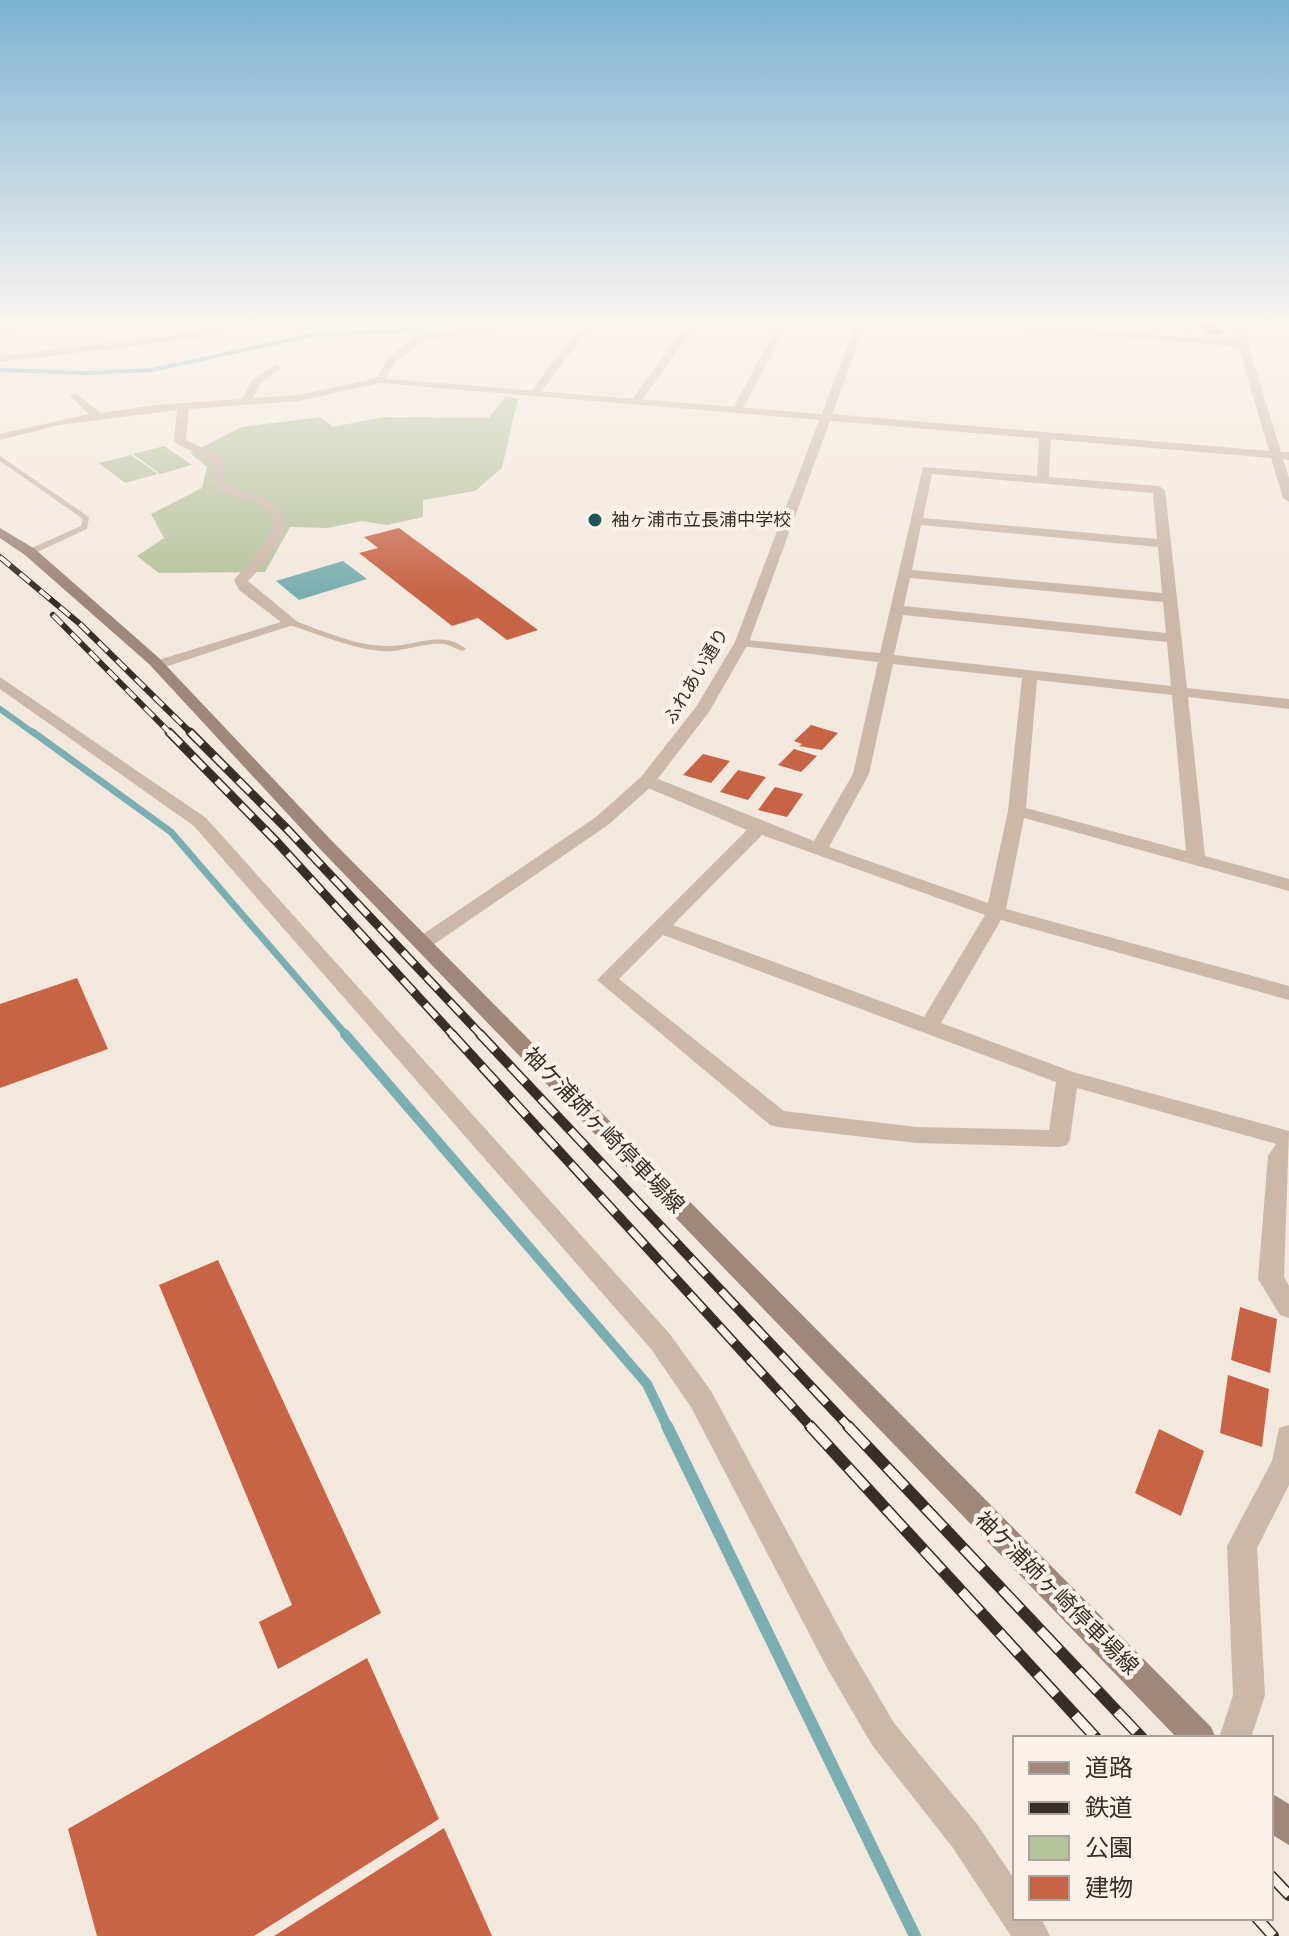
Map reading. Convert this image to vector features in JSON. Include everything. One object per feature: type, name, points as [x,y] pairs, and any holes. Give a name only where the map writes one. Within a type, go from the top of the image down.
[{"type":"main road","name":"袖ケ浦姉ヶ崎停車場線","points":[[0,532],[30,552],[157,665],[326,845],[724,1255],[1198,1736]]},
{"type":"main road","points":[[1273,1812],[1289,1828]]},
{"type":"street","points":[[95,413],[98,416]]},
{"type":"street","points":[[0,437],[119,413]]},
{"type":"street","points":[[181,413],[180,442],[218,460],[216,482],[227,493],[263,502],[277,516],[278,530],[267,553],[241,580],[244,587],[292,623]]},
{"type":"street","points":[[774,413],[1284,455]]},
{"type":"street","name":"ふれあい通り","points":[[423,943],[602,821],[647,781],[703,709],[742,642],[827,413]]},
{"type":"street","points":[[1269,413],[1284,455],[1289,498]]},
{"type":"street","points":[[1043,480],[1045,436]]},
{"type":"street","points":[[818,850],[861,774],[927,470],[1159,490],[1196,859]]},
{"type":"street","points":[[916,521],[1165,544]]},
{"type":"street","points":[[905,573],[1170,598]]},
{"type":"street","points":[[897,610],[1172,638]]},
{"type":"street","points":[[157,665],[292,623]]},
{"type":"street","points":[[742,642],[1289,704]]},
{"type":"street","points":[[928,1027],[996,912],[1017,811],[1030,675]]},
{"type":"street","points":[[0,682],[200,822],[660,1341],[701,1399],[838,1657],[883,1734],[965,1836],[1013,1908]]},
{"type":"street","points":[[647,781],[759,828],[996,912],[1289,993]]},
{"type":"street","points":[[1017,811],[1289,885]]},
{"type":"street","points":[[759,828],[607,980],[778,1119],[916,1135],[1059,1139],[1067,1078]]},
{"type":"street","points":[[660,927],[1067,1078],[1289,1140],[1280,1156],[1271,1279],[1289,1307]]},
{"type":"street","points":[[1236,1736],[1249,1695],[1242,1546],[1286,1463],[1289,1437]]},
{"type":"lane","points":[[0,458],[87,518],[84,527],[30,552]]},
{"type":"lane","points":[[292,623],[387,649],[445,642],[462,649]]},
{"type":"green space","points":[[493,413],[515,413],[502,468],[475,491],[423,500],[423,517],[387,525],[362,521],[327,528],[290,527],[265,572],[159,573],[137,556],[164,538],[151,514],[202,488],[207,467],[190,453],[242,427],[320,417],[333,427],[383,417],[489,418]]},
{"type":"green space","points":[[164,446],[192,465],[160,474],[133,454]]},
{"type":"green space","points":[[131,455],[158,474],[125,483],[99,463]]},
{"type":"water","points":[[343,561],[367,579],[299,600],[276,581]]},
{"type":"building","points":[[399,528],[538,630],[507,640],[478,618],[452,626],[359,553],[378,548],[364,537]]},
{"type":"building","points":[[811,725],[838,733],[822,750],[799,746],[802,744],[794,741]]},
{"type":"building","points":[[794,749],[817,756],[801,772],[778,765]]},
{"type":"building","points":[[703,754],[730,761],[711,783],[683,775]]},
{"type":"building","points":[[738,770],[766,777],[748,800],[720,792]]},
{"type":"building","points":[[775,787],[803,794],[787,817],[758,810]]},
{"type":"building","points":[[77,978],[108,1049],[0,1088],[0,1004]]},
{"type":"building","points":[[218,1260],[381,1613],[278,1669],[259,1622],[292,1605],[159,1285]]},
{"type":"building","points":[[1240,1307],[1277,1319],[1270,1373],[1231,1360]]},
{"type":"building","points":[[1228,1375],[1269,1389],[1262,1447],[1220,1433]]},
{"type":"building","points":[[1159,1429],[1204,1451],[1181,1516],[1135,1493]]},
{"type":"building","points":[[367,1658],[439,1819],[254,1936],[97,1936],[68,1829]]},
{"type":"building","points":[[444,1828],[492,1936],[274,1936]]},
{"type":"waterway","points":[[0,709],[35,734]]},
{"type":"waterway","points":[[33,732],[171,832],[347,1036]]},
{"type":"waterway","points":[[345,1034],[647,1384],[668,1428]]},
{"type":"waterway","points":[[667,1426],[915,1936]]},
{"type":"railway","points":[[0,557],[80,624],[192,734]]},
{"type":"railway","points":[[53,615],[171,734]]},
{"type":"railway","points":[[169,732],[276,841],[454,1036]]},
{"type":"railway","points":[[192,734],[288,830],[482,1036]]},
{"type":"railway","points":[[452,1034],[812,1428]]},
{"type":"railway","points":[[480,1034],[850,1428]]},
{"type":"railway","points":[[810,1426],[1094,1736]]},
{"type":"railway","points":[[848,1426],[1140,1736]]},
{"type":"railway","points":[[1273,1878],[1289,1895]]},
{"type":"railway","points":[[1259,1920],[1273,1936]]},
{"type":"place","name":"袖ヶ浦市立長浦中学校","points":[[595,520]]}]
